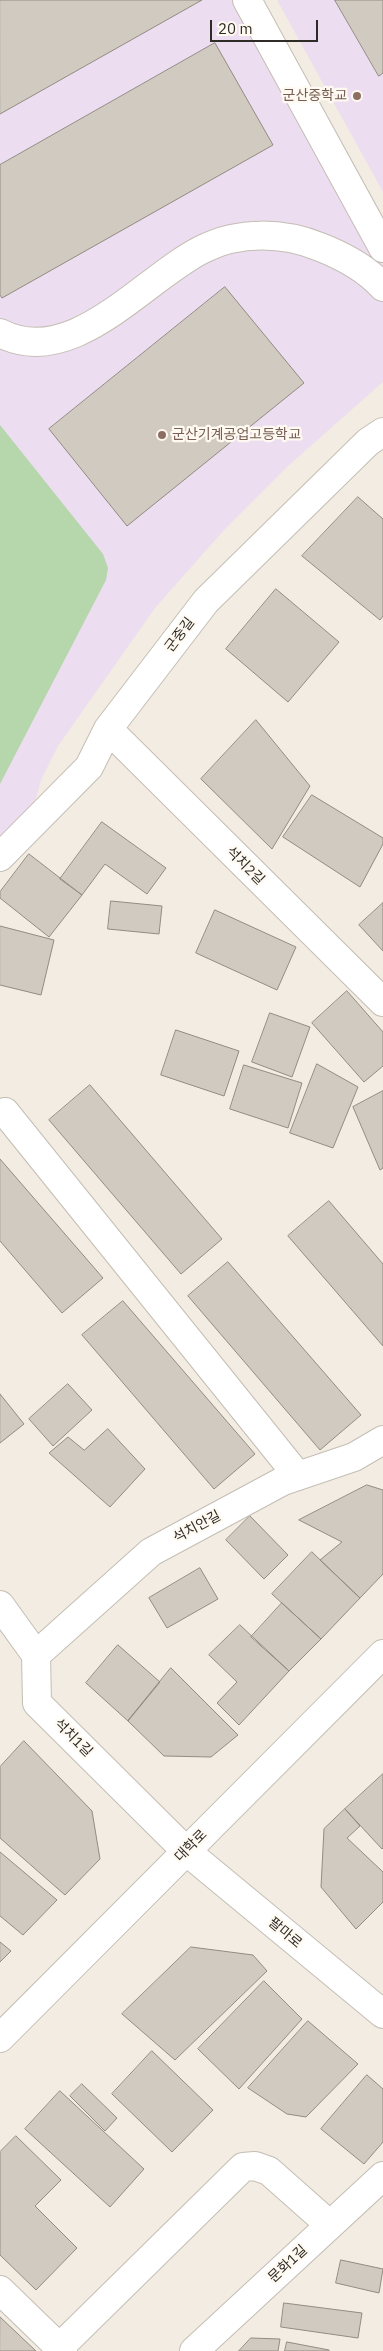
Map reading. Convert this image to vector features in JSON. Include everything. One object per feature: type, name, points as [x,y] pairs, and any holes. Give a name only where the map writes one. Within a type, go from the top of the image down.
[{"type":"street","points":[[247,0],[383,248]]},
{"type":"street","points":[[0,333],[30,343],[58,340],[97,322],[202,249],[232,238],[266,235],[304,240],[346,259],[372,274],[383,287]]},
{"type":"street","name":"군중길","points":[[0,857],[89,767],[108,729],[206,600],[368,442],[383,432]]},
{"type":"street","name":"석치2길","points":[[108,729],[383,1002]]},
{"type":"street","points":[[5,1112],[298,1476]]},
{"type":"street","name":"석치안길","points":[[36,1655],[151,1552],[283,1481],[354,1457],[383,1440]]},
{"type":"street","points":[[0,1605],[36,1655]]},
{"type":"street","name":"대학로","points":[[0,2038],[383,1654]]},
{"type":"street","name":"석치1길","points":[[36,1655],[37,1703],[186,1851]]},
{"type":"street","name":"팔마로","points":[[186,1851],[383,2014]]},
{"type":"street","points":[[0,2290],[61,2349],[243,2167],[255,2166],[269,2170],[330,2225]]},
{"type":"street","name":"문화1길","points":[[194,2351],[383,2176]]},
{"type":"shaded area","name":"군산기계공업고등학교","points":[[0,0],[262,0],[383,227],[383,382],[289,465],[224,530],[155,608],[58,746],[41,780],[35,802],[26,820],[0,840]]},
{"type":"shaded area","name":"군산중학교","points":[[277,0],[383,0],[383,192]]},
{"type":"green space","points":[[0,425],[103,554],[108,568],[106,580],[0,784]]},
{"type":"building","points":[[0,0],[202,0],[0,114]]},
{"type":"building","points":[[335,0],[383,0],[383,73],[379,76]]},
{"type":"building","points":[[215,43],[273,145],[2,298],[0,295],[0,165]]},
{"type":"building","points":[[225,287],[304,383],[127,526],[49,429]]},
{"type":"building","points":[[358,497],[383,519],[383,616],[380,620],[302,556]]},
{"type":"building","points":[[276,589],[339,642],[288,702],[226,649]]},
{"type":"building","points":[[256,720],[310,786],[272,849],[201,779]]},
{"type":"building","points":[[312,795],[383,838],[383,844],[360,887],[283,837]]},
{"type":"building","points":[[102,822],[166,868],[147,894],[105,864],[82,895],[60,879]]},
{"type":"building","points":[[29,854],[82,895],[49,937],[0,898],[0,892]]},
{"type":"building","points":[[111,901],[162,906],[159,934],[108,929]]},
{"type":"building","points":[[383,903],[383,951],[359,925]]},
{"type":"building","points":[[215,910],[296,947],[277,990],[196,953]]},
{"type":"building","points":[[0,926],[54,940],[41,995],[0,985]]},
{"type":"building","points":[[347,991],[383,1032],[383,1066],[364,1082],[312,1023]]},
{"type":"building","points":[[270,1013],[310,1027],[292,1077],[252,1062]]},
{"type":"building","points":[[176,1030],[239,1051],[224,1096],[161,1075]]},
{"type":"building","points":[[317,1064],[358,1087],[333,1148],[290,1133]]},
{"type":"building","points":[[244,1065],[302,1083],[288,1128],[230,1109]]},
{"type":"building","points":[[90,1085],[222,1239],[181,1274],[49,1120]]},
{"type":"building","points":[[383,1091],[383,1168],[380,1170],[353,1107]]},
{"type":"building","points":[[0,1159],[103,1278],[62,1313],[0,1241]]},
{"type":"building","points":[[329,1201],[383,1264],[383,1346],[288,1236]]},
{"type":"building","points":[[228,1262],[361,1415],[320,1450],[188,1296]]},
{"type":"building","points":[[123,1301],[255,1454],[214,1489],[82,1335]]},
{"type":"building","points":[[68,1384],[92,1410],[53,1446],[29,1419]]},
{"type":"building","points":[[0,1394],[24,1424],[0,1443]]},
{"type":"building","points":[[108,1429],[145,1469],[110,1507],[49,1453],[68,1437],[84,1450]]},
{"type":"building","points":[[367,1485],[383,1490],[383,1574],[360,1598],[320,1560],[342,1542],[299,1520]]},
{"type":"building","points":[[250,1516],[288,1555],[264,1579],[226,1540]]},
{"type":"building","points":[[312,1552],[360,1598],[321,1639],[272,1594]]},
{"type":"building","points":[[200,1568],[218,1599],[167,1628],[149,1598]]},
{"type":"building","points":[[282,1603],[321,1639],[289,1671],[251,1637]]},
{"type":"building","points":[[240,1625],[289,1671],[239,1725],[217,1703],[237,1682],[209,1655]]},
{"type":"building","points":[[118,1645],[160,1682],[128,1721],[86,1683]]},
{"type":"building","points":[[171,1668],[238,1735],[211,1757],[164,1756],[128,1721]]},
{"type":"building","points":[[24,1741],[92,1811],[100,1859],[65,1895],[0,1838],[0,1767]]},
{"type":"building","points":[[383,1774],[383,1848],[382,1849],[345,1809]]},
{"type":"building","points":[[345,1809],[360,1826],[347,1838],[383,1872],[383,1902],[356,1929],[321,1887],[324,1829]]},
{"type":"building","points":[[0,1852],[57,1900],[23,1935],[0,1916]]},
{"type":"building","points":[[0,1942],[11,1951],[0,1962]]},
{"type":"building","points":[[191,1947],[253,1955],[267,1971],[175,2060],[122,2014]]},
{"type":"building","points":[[264,1981],[302,2019],[239,2089],[198,2049]]},
{"type":"building","points":[[308,2021],[358,2064],[306,2117],[287,2114],[248,2088]]},
{"type":"building","points":[[152,2051],[213,2110],[172,2152],[112,2094]]},
{"type":"building","points":[[367,2075],[383,2089],[383,2142],[364,2164],[321,2129]]},
{"type":"building","points":[[82,2084],[117,2118],[105,2131],[70,2096]]},
{"type":"building","points":[[60,2091],[144,2169],[110,2207],[25,2129]]},
{"type":"building","points":[[16,2136],[61,2180],[35,2206],[77,2248],[36,2290],[0,2255],[0,2152]]},
{"type":"building","points":[[341,2260],[383,2269],[379,2293],[336,2283]]},
{"type":"building","points":[[284,2303],[362,2313],[358,2338],[281,2327]]},
{"type":"building","points":[[0,2317],[36,2351],[0,2351]]},
{"type":"building","points":[[251,2338],[280,2339],[278,2351],[239,2351]]},
{"type":"building","points":[[287,2342],[329,2350],[329,2351],[285,2351]]},
{"type":"place","name":"군산중학교","points":[[357,96]]},
{"type":"place","name":"군산기계공업고등학교","points":[[162,435]]}]
